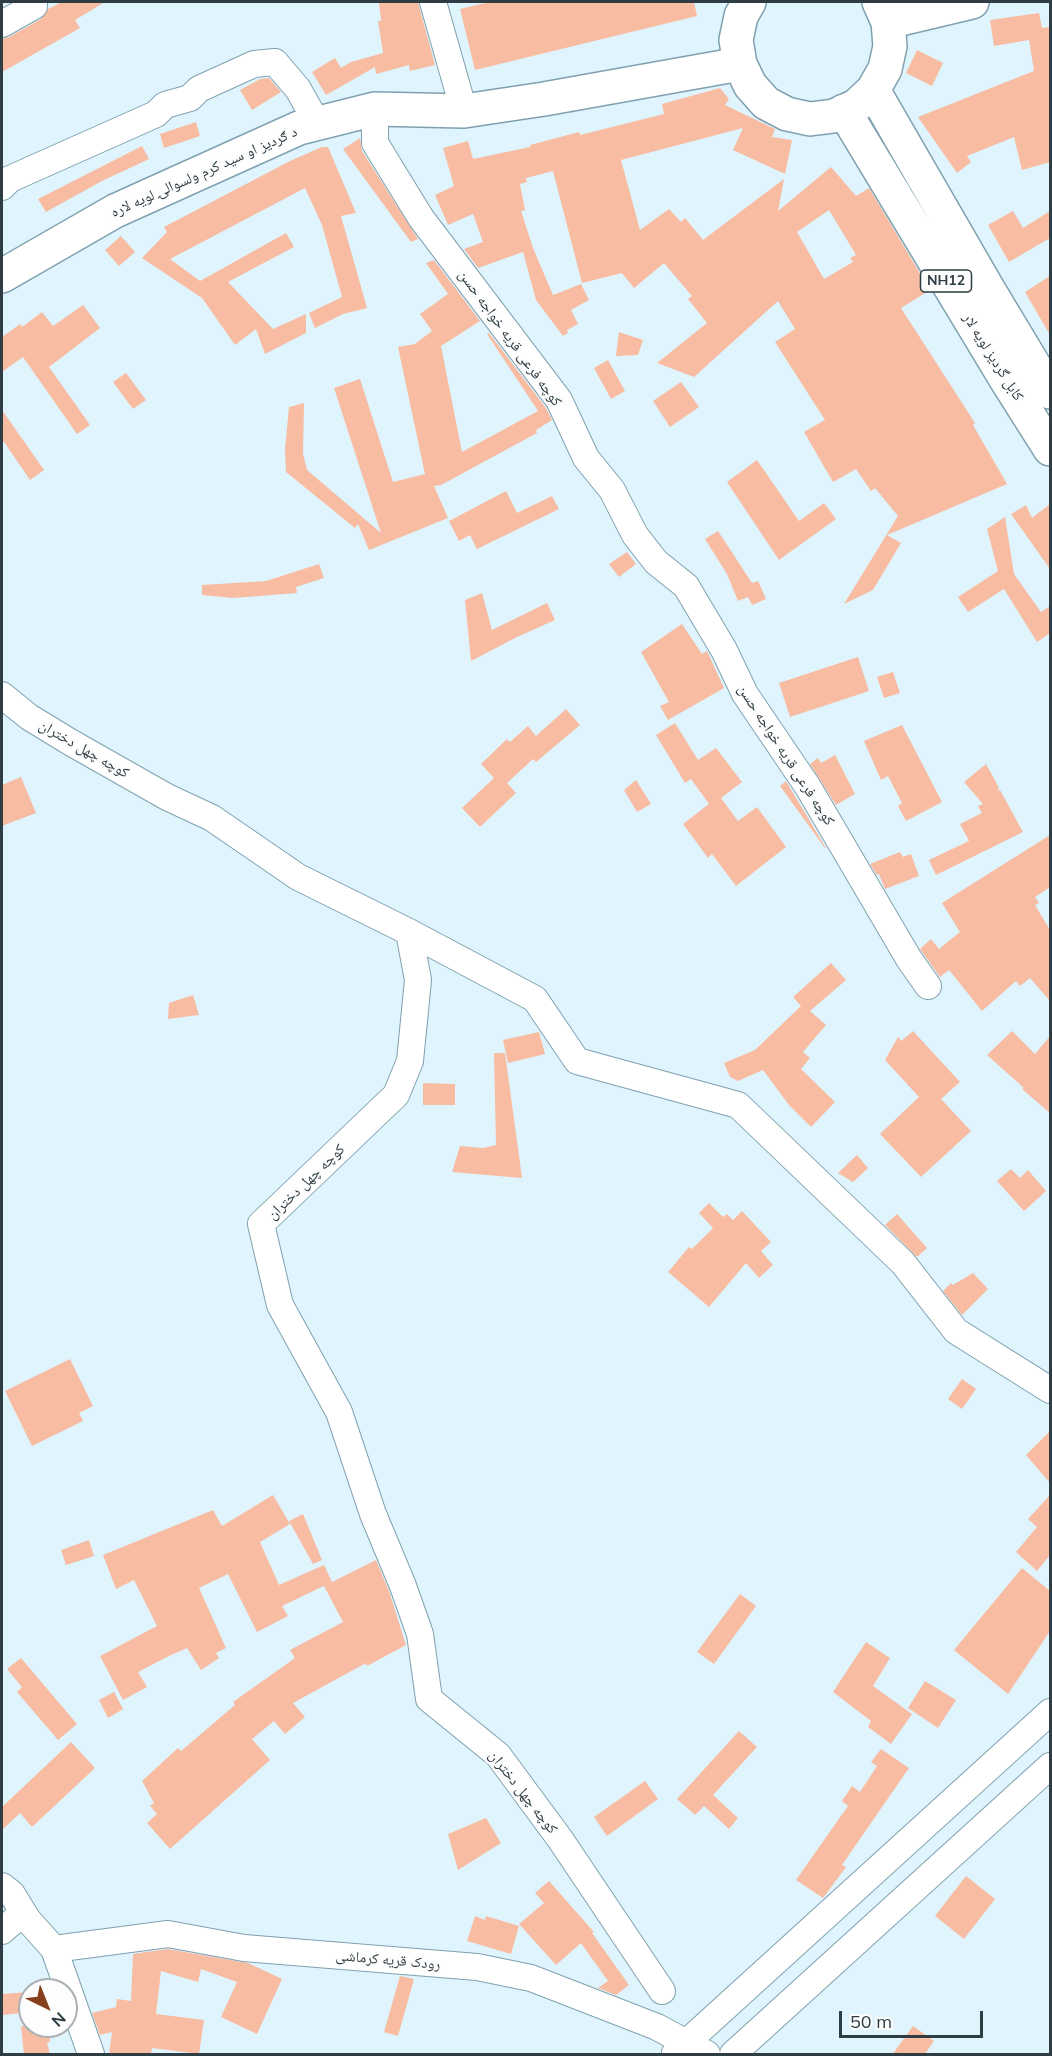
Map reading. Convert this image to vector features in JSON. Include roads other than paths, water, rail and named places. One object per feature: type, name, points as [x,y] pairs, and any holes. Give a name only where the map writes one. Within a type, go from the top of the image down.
[{"type":"main road","points":[[749,2],[741,16],[736,40],[740,64],[750,85],[766,103],[787,114],[810,119],[834,116],[856,106],[873,90],[885,69],[890,46],[883,12],[972,2]]},
{"type":"main road","name":"د ګردیز او سید کرم ولسوالۍ لویه لاره","points":[[2,276],[115,212],[300,128],[317,123],[375,109],[464,111],[740,64]]},
{"type":"main road","name":"کابل گردیز لویه لار","points":[[873,90],[1050,392]]},
{"type":"main road","name":"کابل گردیز لویه لار","points":[[844,111],[1050,449]]},
{"type":"street","points":[[2,24],[34,6],[34,2]]},
{"type":"street","points":[[433,2],[464,111]]},
{"type":"street","points":[[2,188],[10,180],[156,114],[165,105],[190,98],[199,89],[254,63],[275,62],[298,89],[317,123]]},
{"type":"street","name":"کوچه فرعی قریه خواجه حسن","points":[[375,109],[375,143],[421,218],[559,400],[586,458],[612,490],[635,535],[656,562],[686,586],[745,694],[808,787],[909,959],[928,986]]},
{"type":"street","name":"کوچه چهل دختران","points":[[2,695],[29,717],[70,742],[167,797],[212,818],[298,877],[409,932],[418,980],[410,1061],[396,1095],[261,1224],[280,1305],[339,1412],[373,1514],[420,1634],[429,1699],[498,1755],[560,1839],[662,1991]]},
{"type":"street","points":[[409,932],[535,999],[577,1061],[738,1105],[903,1263],[956,1331],[1050,1390]]},
{"type":"street","points":[[689,2051],[1050,1712]]},
{"type":"street","points":[[732,2055],[1050,1766]]},
{"type":"street","points":[[2,1886],[12,1894],[28,1920],[54,1949],[91,2055]]},
{"type":"street","points":[[2,1931],[19,1916],[28,1920]]},
{"type":"street","name":"رودک قریه کرماشی","points":[[54,1949],[168,1934],[244,1948],[477,1967],[531,1978],[657,2027],[689,2051]]}]
